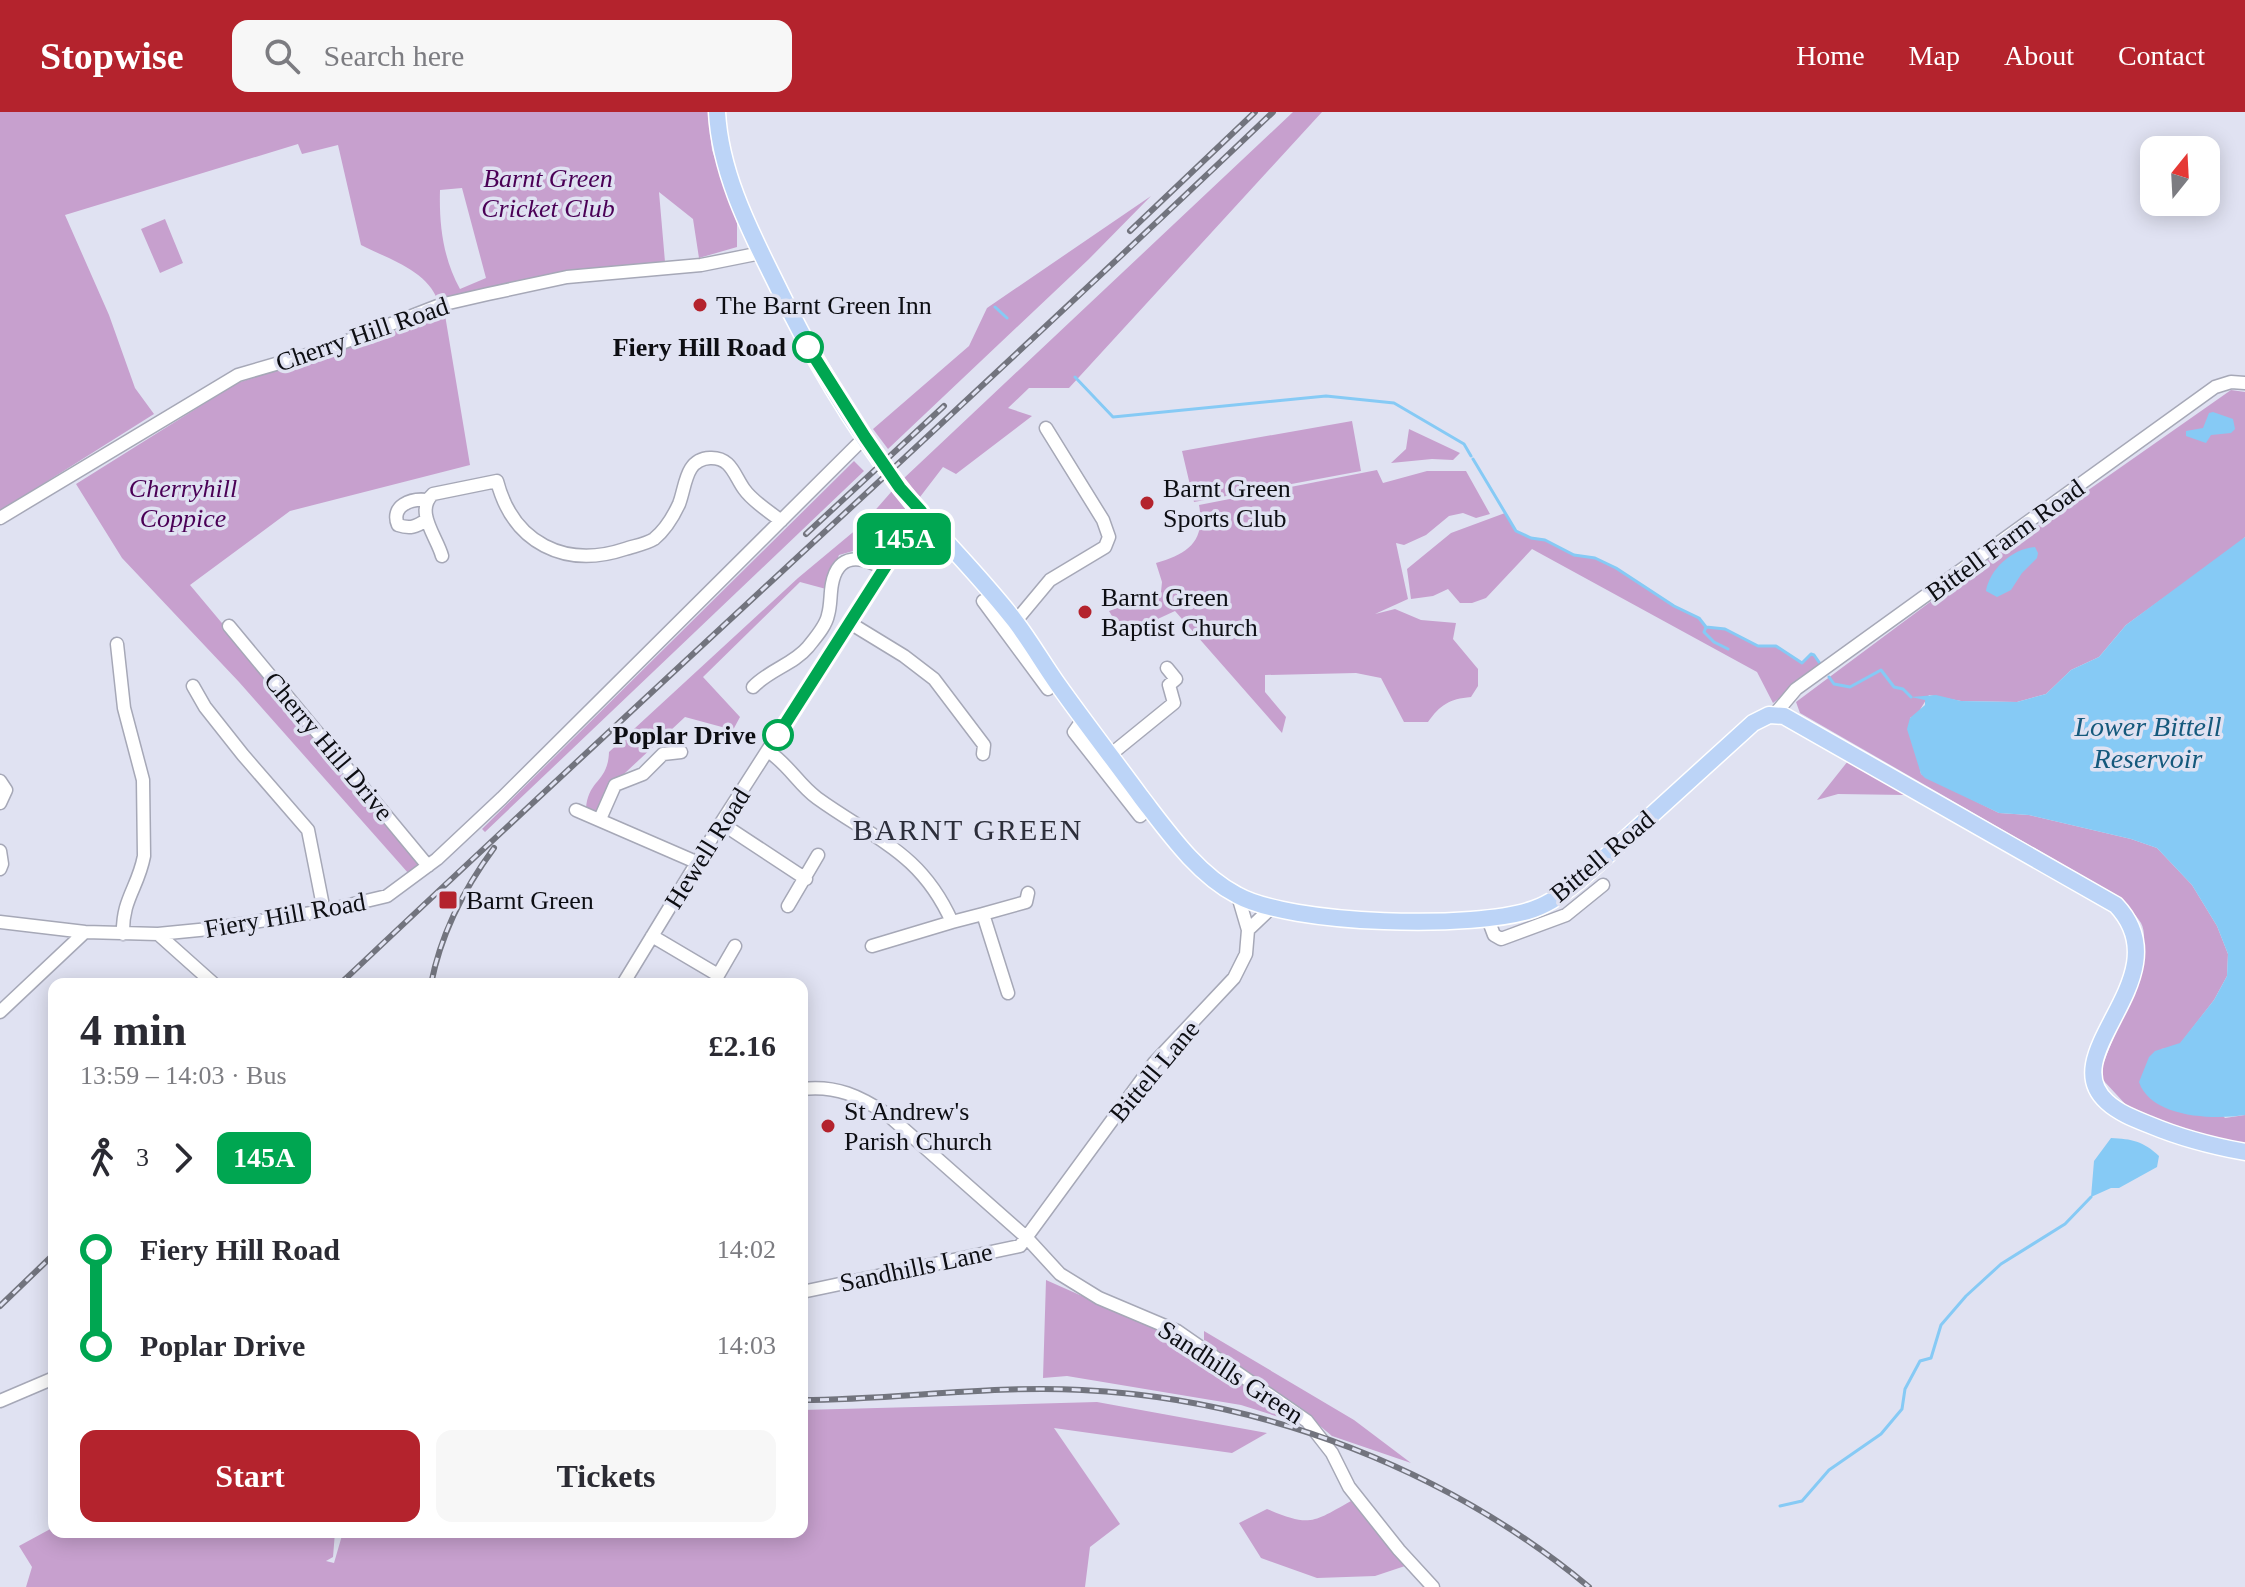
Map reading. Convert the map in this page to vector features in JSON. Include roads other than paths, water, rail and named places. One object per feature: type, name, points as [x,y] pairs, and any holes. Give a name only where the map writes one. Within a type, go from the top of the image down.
[{"type":"main road","name":"Bittell Road","points":[[717,112],[723,156],[741,209],[761,253],[814,359],[865,437],[900,488],[921,511],[983,595],[1015,622],[1037,663],[1150,808],[1204,872],[1238,896],[1270,909],[1356,919],[1488,919],[1535,909],[1561,894],[1753,723],[1762,717],[1774,715]]},
{"type":"main road","points":[[1774,715],[1793,720],[2116,905],[2135,934],[2137,957],[2133,975],[2096,1056],[2095,1080],[2099,1093],[2108,1104],[2121,1112],[2156,1127],[2206,1145],[2245,1152]]},
{"type":"street","name":"Cherry Hill Road","points":[[0,518],[238,375],[324,350],[440,305],[567,277],[701,265],[761,253]]},
{"type":"street","name":"Bittell Farm Road","points":[[1774,715],[1796,689],[2208,391],[2224,383],[2245,383]]},
{"type":"street","points":[[1015,622],[1050,580],[1105,547],[1109,537],[1103,520],[1046,428]]},
{"type":"street","name":"Fiery Hill Road","points":[[0,922],[85,932],[158,934],[324,911],[387,896],[428,866],[502,798],[865,437]]},
{"type":"street","points":[[442,556],[426,520],[427,500],[443,490],[497,481],[512,519],[543,546],[571,555],[609,554],[652,540],[667,525],[678,505],[689,470],[707,458],[721,459],[736,471],[744,489],[781,521]]},
{"type":"street","points":[[426,520],[408,528],[398,525],[395,519],[396,512],[403,505],[412,500],[427,500]]},
{"type":"street","name":"Hewell Road","points":[[627,978],[696,862],[921,511]]},
{"type":"street","points":[[756,678],[803,652],[811,643],[827,620],[834,575],[845,561],[863,558],[884,569]]},
{"type":"street","points":[[983,595],[1037,663],[1048,689]]},
{"type":"street","points":[[850,623],[904,656],[934,679],[984,745],[983,754]]},
{"type":"street","name":"Cherry Hill Drive","points":[[229,626],[428,866]]},
{"type":"street","points":[[117,644],[124,708],[143,780],[144,856],[122,915],[123,934]]},
{"type":"street","points":[[1110,755],[1174,703],[1169,685],[1176,679],[1167,668]]},
{"type":"street","points":[[193,686],[233,743],[308,830],[324,911]]},
{"type":"street","points":[[1083,719],[1074,732],[1140,816],[1150,808]]},
{"type":"street","points":[[768,751],[786,762],[815,796],[906,856],[926,875],[952,922]]},
{"type":"street","points":[[600,819],[615,785],[643,774],[663,754],[681,752]]},
{"type":"street","points":[[0,781],[6,790],[0,803]]},
{"type":"street","points":[[576,810],[696,862]]},
{"type":"street","points":[[721,823],[806,879]]},
{"type":"street","points":[[0,851],[0,869]]},
{"type":"street","points":[[788,906],[818,855]]},
{"type":"street","points":[[1488,919],[1494,935],[1501,939],[1566,915],[1603,885]]},
{"type":"street","points":[[872,946],[1026,902],[1028,893]]},
{"type":"street","points":[[1238,896],[1248,930],[1270,909]]},
{"type":"street","points":[[983,914],[1008,993]]},
{"type":"street","name":"Bittell Lane","points":[[1026,1237],[1154,1063],[1229,986],[1246,954],[1248,930]]},
{"type":"street","points":[[0,1012],[85,932]]},
{"type":"street","points":[[158,934],[207,978]]},
{"type":"street","points":[[652,936],[713,978]]},
{"type":"street","points":[[717,978],[735,946]]},
{"type":"street","name":"Sandhills Green","points":[[808,1089],[827,1087],[867,1100],[1026,1237],[1060,1274],[1076,1286],[1177,1331],[1297,1413],[1326,1444],[1349,1487],[1433,1587]]},
{"type":"street","name":"Sandhills Lane","points":[[808,1291],[1020,1246],[1026,1237]]},
{"type":"street","points":[[0,1401],[48,1381]]},
{"type":"water","points":[[2209,413],[2233,419],[2235,429],[2231,433],[2211,435],[2206,443],[2186,436],[2186,431],[2203,428]]},
{"type":"water","name":"Lower Bittell Reservoir","points":[[2245,537],[2245,1115],[2217,1117],[2170,1110],[2146,1094],[2139,1082],[2149,1057],[2155,1051],[2180,1043],[2214,1000],[2227,976],[2228,954],[2217,926],[2192,885],[2157,848],[2029,815],[1999,813],[1925,778],[1907,729],[1910,718],[1925,705],[1925,700],[1911,697],[1936,695],[1961,701],[2017,702],[2046,694],[2071,670],[2099,657],[2126,625]]},
{"type":"water","points":[[2035,547],[2037,558],[2011,590],[1997,597],[1986,591],[1992,575],[2003,562],[2018,552]]},
{"type":"water","points":[[2111,1138],[2131,1140],[2148,1147],[2159,1156],[2157,1167],[2119,1188],[2111,1188],[2091,1197],[2094,1161]]},
{"type":"waterway","points":[[995,307],[1007,318]]},
{"type":"waterway","points":[[1075,377],[1113,417],[1326,396],[1394,403],[1464,444],[1471,456]]},
{"type":"waterway","points":[[1473,459],[1516,531],[1616,568],[1674,606],[1699,618],[1706,627],[1725,629],[1758,646],[1776,646],[1802,663],[1811,654],[1821,665]]},
{"type":"waterway","points":[[1706,627],[1704,632],[1728,649]]},
{"type":"waterway","points":[[1829,677],[1834,684],[1850,687],[1881,670],[1894,687],[1903,689],[1911,697]]},
{"type":"waterway","points":[[1780,1506],[1802,1501],[1829,1470],[1881,1434],[1902,1409],[1905,1389],[1920,1361],[1931,1358],[1941,1325],[1966,1296],[2001,1264],[2065,1224],[2091,1197]]},
{"type":"railway","points":[[1130,231],[1255,112]]},
{"type":"railway","points":[[346,978],[1273,112]]},
{"type":"railway","points":[[806,534],[944,406]]},
{"type":"railway","points":[[432,978],[455,913],[472,880],[494,848]]},
{"type":"railway","points":[[0,1306],[48,1260]]},
{"type":"railway","points":[[808,1400],[1047,1389],[1151,1396],[1219,1408],[1286,1425],[1351,1448],[1415,1476],[1476,1508],[1534,1545],[1589,1587]]},
{"type":"place","name":"The Barnt Green Inn","points":[[700,305]]},
{"type":"place","name":"Fiery Hill Road","points":[[808,347]]},
{"type":"place","name":"Barnt Green Sports Club","points":[[1147,503]]},
{"type":"place","name":"Barnt Green Baptist Church","points":[[1085,612]]},
{"type":"place","name":"Poplar Drive","points":[[778,735]]},
{"type":"place","name":"Barnt Green","points":[[448,900]]},
{"type":"place","name":"St Andrew's Parish Church","points":[[828,1126]]},
{"type":"district","name":"BARNT GREEN","points":[[968,830]]},
{"type":"park label","name":"Barnt Green Cricket Club","points":[[548,193]]},
{"type":"park label","name":"Cherryhill Coppice","points":[[183,503]]}]
